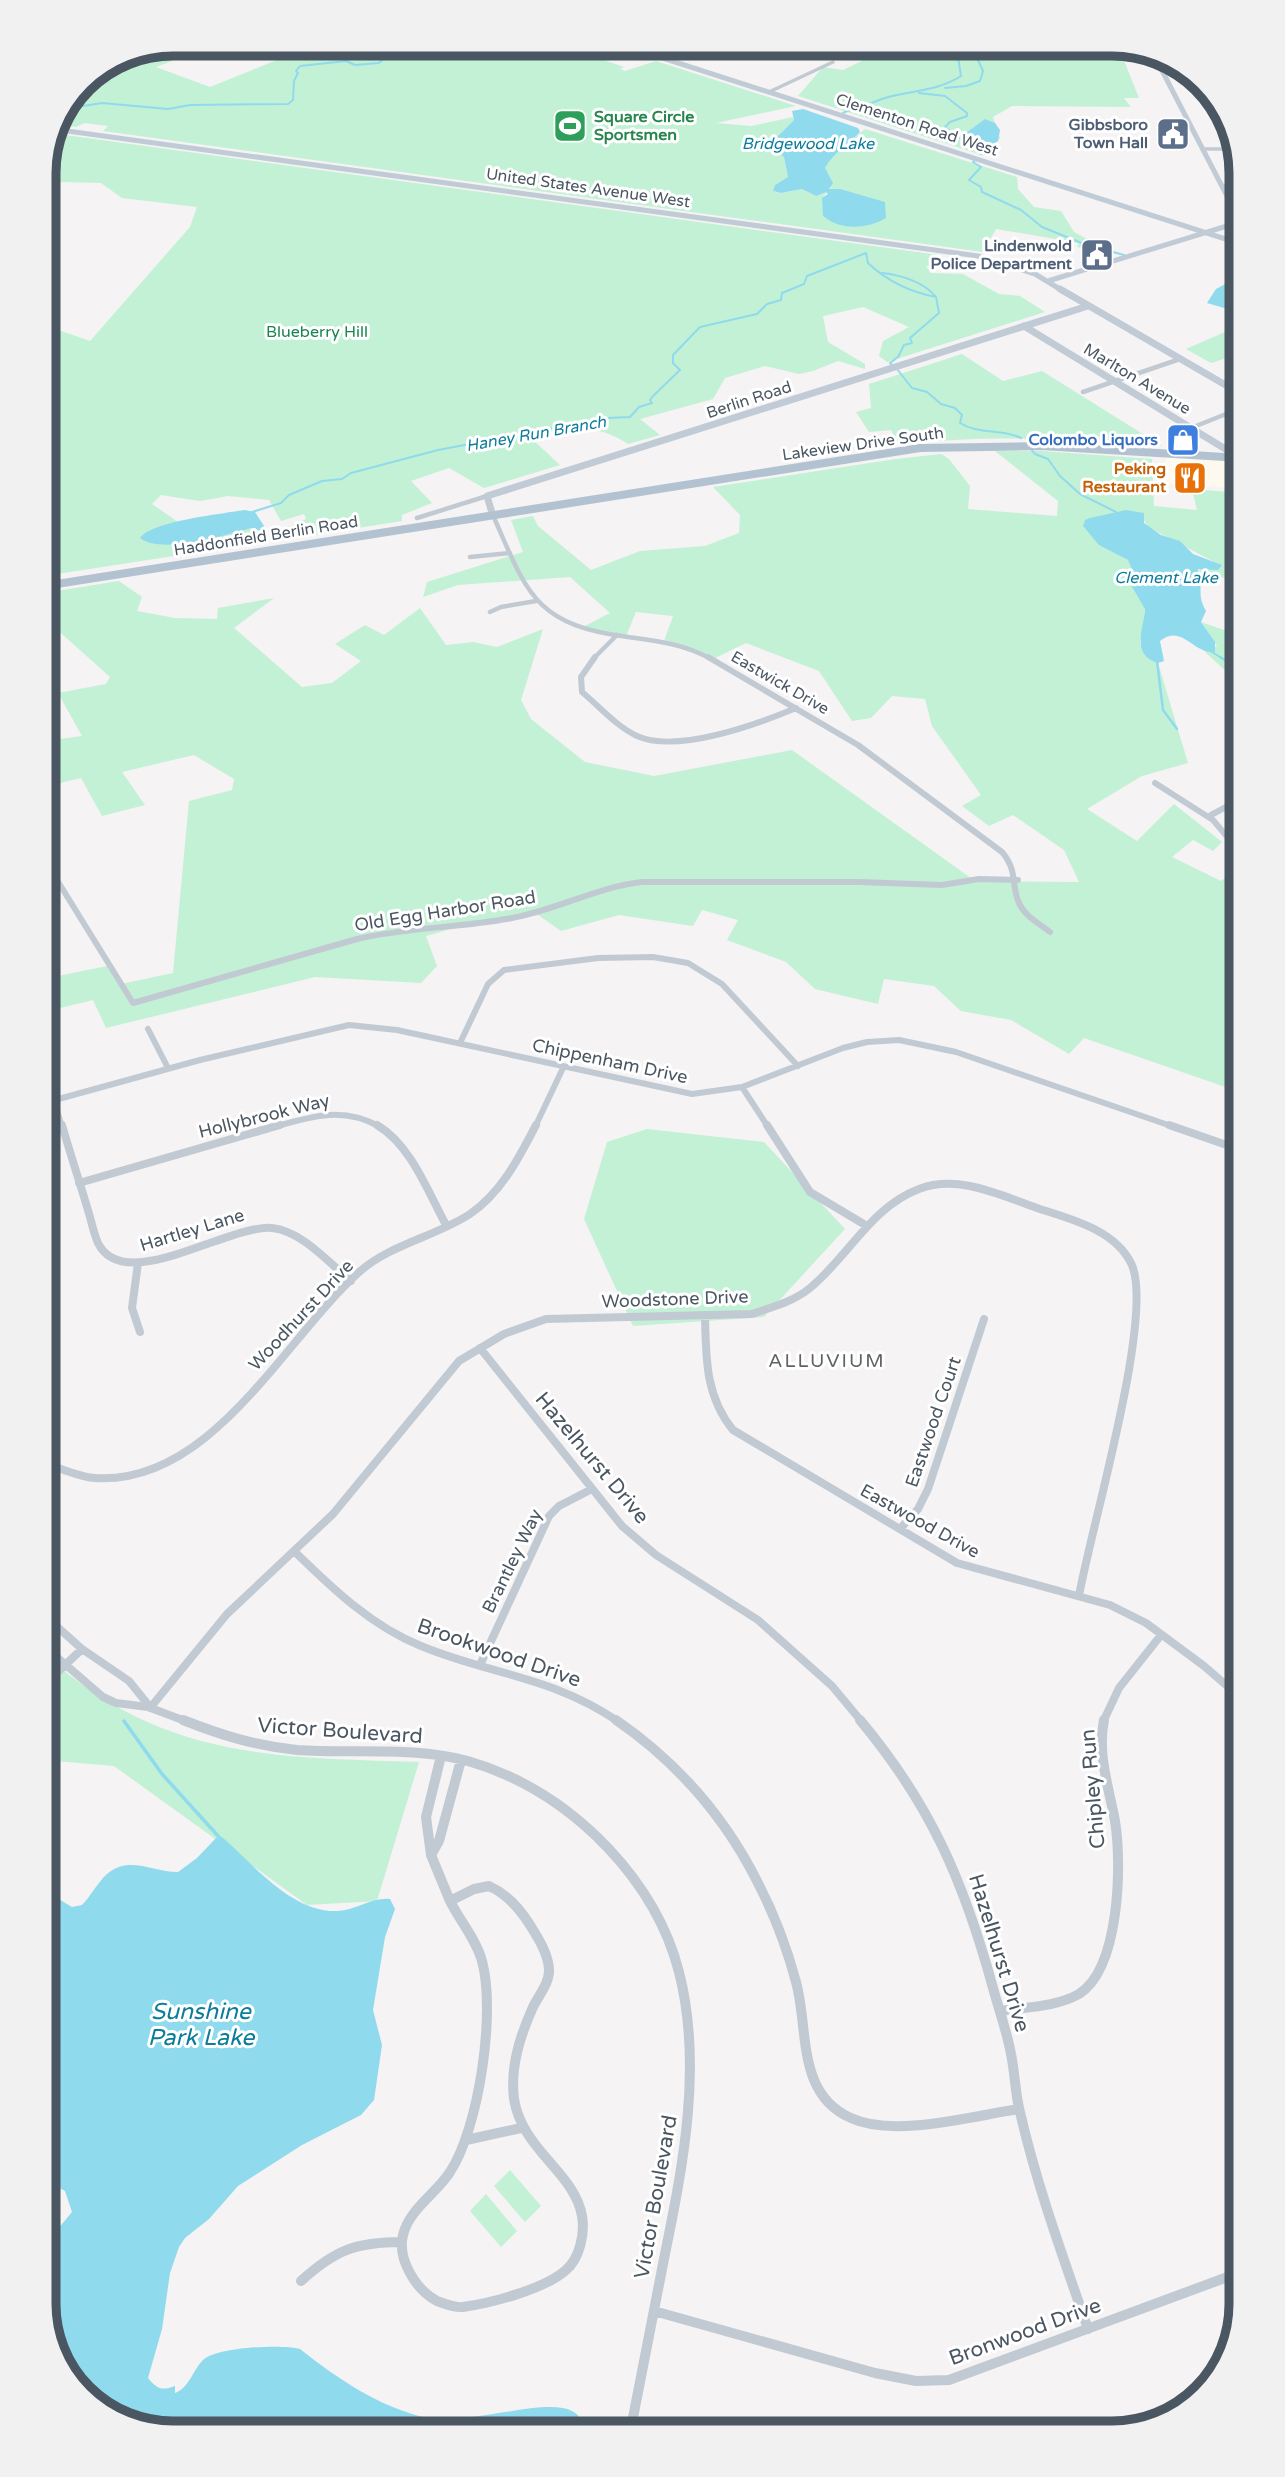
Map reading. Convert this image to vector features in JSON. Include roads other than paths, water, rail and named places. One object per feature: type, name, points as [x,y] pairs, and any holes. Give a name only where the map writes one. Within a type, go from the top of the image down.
[{"type":"main road","points":[[1198,455],[1213,449],[1213,442]]},
{"type":"main road","name":"Lakeview Drive South","points":[[492,513],[955,445],[1054,444],[1229,458]]},
{"type":"main road","name":"Haddonfield Berlin Road","points":[[56,584],[492,513]]},
{"type":"street","name":"Clementon Road West","points":[[656,56],[1229,240]]},
{"type":"street","points":[[769,92],[833,62]]},
{"type":"street","points":[[1160,66],[1229,202]]},
{"type":"street","name":"United States Avenue West","points":[[64,131],[967,254],[1019,267],[1048,281],[1229,387]]},
{"type":"street","points":[[1202,149],[1227,149]]},
{"type":"street","points":[[1220,184],[1229,189]]},
{"type":"street","points":[[1048,281],[1229,226]]},
{"type":"street","name":"Berlin Road","points":[[417,518],[1088,306]]},
{"type":"street","name":"Marlton Avenue","points":[[1024,326],[1229,452]]},
{"type":"street","points":[[1083,392],[1180,359]]},
{"type":"street","points":[[1191,428],[1229,413]]},
{"type":"street","name":"Eastwick Drive","points":[[487,496],[492,513],[527,589],[536,601],[559,620],[596,632],[659,639],[690,647],[858,745],[1002,852],[1013,866],[1018,880],[1019,903],[1050,932]]},
{"type":"street","points":[[470,556],[510,553]]},
{"type":"street","points":[[489,612],[501,607],[536,601]]},
{"type":"street","points":[[617,635],[580,676],[578,687],[641,738],[666,741],[741,728],[767,721],[796,708]]},
{"type":"street","points":[[1154,783],[1211,815],[1229,834]]},
{"type":"street","points":[[1211,815],[1229,805]]},
{"type":"street","name":"Old Egg Harbor Road","points":[[56,879],[132,1003],[357,939],[383,933],[513,918],[575,900],[613,885],[642,882],[793,882],[942,886],[979,879],[1018,880]]},
{"type":"street","points":[[460,1044],[488,985],[504,970],[598,958],[653,957],[688,963],[722,984],[798,1066]]},
{"type":"street","name":"Chippenham Drive","points":[[56,1099],[333,1026],[397,1030],[692,1094],[742,1087],[843,1048],[867,1042],[899,1040],[930,1045],[1229,1146]]},
{"type":"street","points":[[148,1029],[168,1068]]},
{"type":"street","name":"Woodhurst Drive","points":[[56,1467],[73,1473],[114,1478],[147,1470],[198,1445],[231,1415],[351,1281],[368,1266],[397,1248],[476,1210],[502,1183],[563,1068]]},
{"type":"street","points":[[742,1087],[810,1192],[867,1226]]},
{"type":"street","name":"Hartley Lane","points":[[56,1107],[99,1245],[113,1260],[138,1263],[157,1261],[260,1226],[274,1227],[297,1238],[351,1281]]},
{"type":"street","name":"Hollybrook Way","points":[[79,1183],[316,1115],[350,1114],[373,1120],[390,1133],[446,1225]]},
{"type":"street","name":"Woodstone Drive","points":[[150,1708],[227,1614],[333,1514],[447,1373],[480,1348],[522,1326],[546,1319],[752,1314],[796,1298],[820,1280],[867,1226],[919,1189],[944,1185],[971,1187],[1041,1209],[1092,1230],[1112,1242],[1131,1264],[1137,1286],[1129,1376],[1079,1596]]},
{"type":"street","points":[[138,1263],[131,1306],[132,1317],[140,1332]]},
{"type":"street","name":"Eastwood Drive","points":[[705,1315],[711,1393],[721,1419],[733,1430],[943,1556],[977,1571],[1110,1605],[1146,1623],[1229,1688]]},
{"type":"street","name":"Eastwood Court","points":[[900,1530],[918,1509],[928,1489],[984,1319]]},
{"type":"street","name":"Hazelhurst Drive","points":[[480,1348],[592,1489],[639,1542],[758,1620],[832,1686],[896,1763],[929,1819],[960,1882],[977,1928],[1011,2053],[1019,2109],[1042,2199],[1088,2329]]},
{"type":"street","name":"Brantley Way","points":[[480,1665],[549,1516],[572,1498],[592,1489]]},
{"type":"street","name":"Brookwood Drive","points":[[294,1551],[326,1583],[374,1621],[407,1640],[577,1696],[621,1723],[668,1761],[722,1823],[762,1889],[797,1984],[809,2068],[825,2099],[838,2110],[862,2122],[894,2125],[1019,2109]]},
{"type":"street","points":[[56,1626],[82,1650],[129,1681],[150,1708]]},
{"type":"street","name":"Chipley Run","points":[[1000,2011],[1065,1999],[1080,1993],[1101,1969],[1107,1954],[1117,1840],[1105,1769],[1103,1722],[1112,1699],[1161,1635]]},
{"type":"street","points":[[56,1674],[82,1650]]},
{"type":"street","name":"Victor Boulevard","points":[[56,1657],[110,1701],[150,1708],[213,1733],[256,1744],[441,1756],[461,1760],[522,1782],[578,1818],[620,1861],[656,1914],[671,1944],[687,2005],[692,2074],[684,2160],[632,2421]]},
{"type":"street","points":[[441,1756],[424,1832],[450,1901],[477,1946],[488,1979],[489,1997],[472,2119],[466,2140],[446,2179],[409,2221],[402,2242],[414,2281],[428,2296],[446,2306],[461,2307],[553,2281],[574,2262],[582,2244],[584,2218],[582,2206],[570,2186],[534,2147],[521,2128],[514,2091],[516,2056],[526,2024],[548,1976],[546,1954],[515,1905],[499,1890],[484,1886],[450,1901]]},
{"type":"street","points":[[431,1855],[439,1841],[461,1760]]},
{"type":"street","points":[[466,2140],[521,2128]]},
{"type":"street","points":[[301,2281],[327,2256],[358,2244],[402,2242]]},
{"type":"street","name":"Bronwood Drive","points":[[654,2311],[875,2373],[916,2381],[949,2380],[1229,2276]]},
{"type":"water","name":"Bridgewood Lake","points":[[803,109],[858,128],[860,132],[825,168],[833,183],[829,189],[840,189],[885,202],[886,218],[862,226],[846,226],[823,216],[822,198],[828,194],[826,192],[816,196],[802,189],[781,193],[773,191],[775,185],[788,177],[784,157],[775,150],[759,152],[752,149],[774,140],[794,120],[792,111]]},
{"type":"water","points":[[985,119],[995,123],[1000,130],[998,141],[985,150],[963,135]]},
{"type":"water","points":[[1229,282],[1229,309],[1207,303],[1216,289]]},
{"type":"water","points":[[244,510],[255,512],[266,529],[262,531],[251,528],[178,544],[150,543],[140,538],[147,532],[172,523]]},
{"type":"water","name":"Clement Lake","points":[[1126,510],[1144,513],[1144,523],[1161,535],[1180,541],[1193,554],[1222,565],[1218,570],[1198,569],[1201,600],[1206,611],[1201,622],[1215,642],[1215,652],[1201,649],[1182,637],[1168,636],[1160,641],[1164,661],[1158,663],[1144,654],[1141,640],[1145,609],[1131,585],[1133,572],[1128,560],[1099,545],[1083,526],[1085,520],[1090,518]]},
{"type":"water","name":"Sunshine Park Lake","points":[[222,1837],[290,1896],[321,1910],[338,1911],[390,1899],[395,1909],[385,1937],[373,2010],[382,2045],[374,2100],[361,2115],[302,2145],[238,2186],[209,2219],[185,2238],[170,2273],[162,2329],[148,2378],[160,2388],[175,2386],[175,2393],[184,2387],[203,2360],[210,2356],[235,2349],[291,2348],[300,2349],[360,2391],[392,2407],[427,2418],[463,2418],[544,2407],[572,2411],[581,2421],[166,2421],[128,2412],[102,2397],[80,2375],[65,2349],[58,2327],[56,2304],[56,2232],[72,2212],[65,2191],[56,2186],[56,1898],[72,1907],[82,1905],[107,1874],[124,1866],[178,1872],[197,1858],[216,1838]]},
{"type":"waterway","points":[[77,107],[102,103],[168,109],[190,105],[288,104],[293,100],[294,81],[298,73],[296,71],[300,66],[346,61],[355,65],[379,63],[386,56]]},
{"type":"waterway","points":[[843,113],[891,96],[950,82],[961,76],[959,56]]},
{"type":"waterway","points":[[945,88],[966,86],[980,81],[983,71],[978,60],[969,56]]},
{"type":"waterway","points":[[919,93],[945,96],[967,113],[967,116],[950,122],[945,127],[981,154]]},
{"type":"waterway","points":[[975,160],[973,162],[981,167],[969,180],[981,187],[982,192],[1021,210],[1042,227],[1084,244],[1124,255]]},
{"type":"waterway","name":"Haney Run Branch","points":[[252,512],[281,503],[289,495],[322,481],[342,479],[351,473],[438,450],[607,418],[630,417],[639,407],[652,403],[650,400],[653,396],[680,370],[673,363],[673,355],[700,327],[757,314],[767,304],[781,300],[782,293],[804,284],[807,276],[866,253],[868,263],[891,280],[908,289],[936,297]]},
{"type":"waterway","points":[[882,273],[912,280],[936,297]]},
{"type":"waterway","points":[[892,365],[890,363],[898,357],[904,345],[912,343],[910,338],[939,313],[936,297]]},
{"type":"waterway","points":[[897,369],[912,388],[927,392],[941,404],[955,408],[962,415],[960,423],[967,427],[1021,438]]},
{"type":"waterway","points":[[1031,449],[1035,454],[1048,459],[1060,476],[1080,494],[1116,512]]},
{"type":"waterway","points":[[1212,652],[1223,659]]},
{"type":"waterway","points":[[1220,657],[1229,663]]},
{"type":"waterway","points":[[1157,661],[1163,710],[1177,729]]},
{"type":"waterway","points":[[124,1721],[162,1774],[219,1837]]},
{"type":"place","name":"Square Circle Sportsmen","points":[[570,126]]},
{"type":"place","name":"Gibbsboro Town Hall","points":[[1173,134]]},
{"type":"place","name":"Lindenwold Police Department","points":[[1097,255]]},
{"type":"place","name":"Colombo Liquors","points":[[1183,440]]},
{"type":"place","name":"Peking Restaurant","points":[[1190,478]]},
{"type":"district","name":"ALLUVIUM","points":[[827,1361]]},
{"type":"park label","name":"Blueberry Hill","points":[[317,332]]}]
